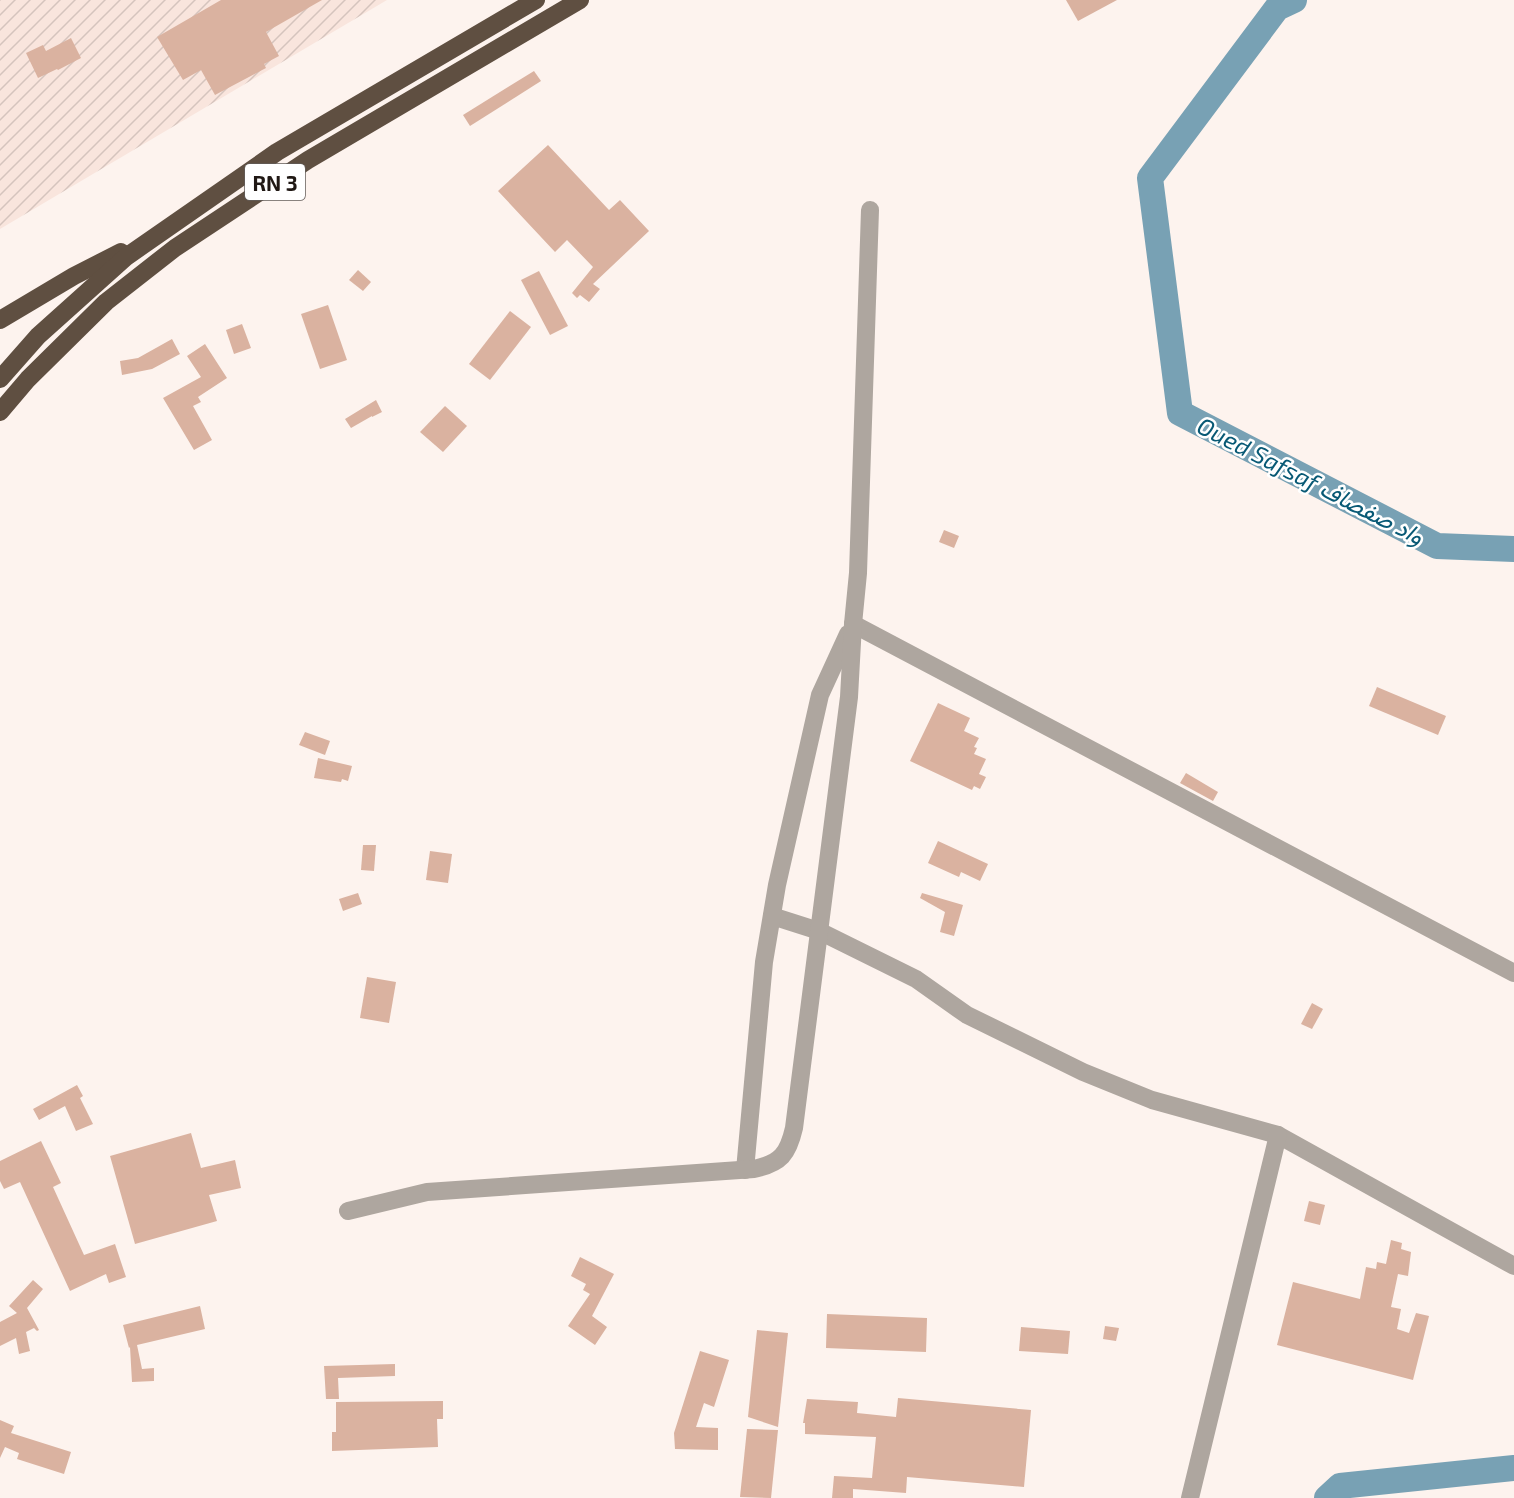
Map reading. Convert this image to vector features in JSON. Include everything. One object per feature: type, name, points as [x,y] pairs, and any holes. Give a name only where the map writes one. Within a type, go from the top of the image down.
[{"type":"highway","name":"RN 3","points":[[0,379],[38,336],[126,257],[277,152],[536,0]]},
{"type":"highway","name":"RN 3","points":[[1,410],[28,379],[106,302],[175,248],[308,160],[580,0]]},
{"type":"highway","points":[[0,320],[74,276],[165,230]]},
{"type":"street","points":[[348,1211],[427,1192],[745,1170],[772,1165],[789,1148],[794,1128],[849,697],[858,573],[870,210]]},
{"type":"street","points":[[745,1170],[764,962],[777,885],[820,695],[853,624]]},
{"type":"street","points":[[853,624],[1514,973]]},
{"type":"street","points":[[772,916],[819,931],[916,978],[967,1015],[1083,1072],[1152,1100],[1278,1136],[1514,1266]]},
{"type":"street","points":[[1190,1498],[1278,1136]]},
{"type":"shaded area","points":[[0,0],[387,0],[0,229]]},
{"type":"building","points":[[221,0],[322,0],[266,32],[279,56],[264,64],[266,68],[215,95],[201,70],[183,80],[157,37]]},
{"type":"building","points":[[1066,0],[1117,0],[1078,21]]},
{"type":"building","points":[[71,38],[81,58],[38,78],[26,53],[43,45],[46,51]]},
{"type":"building","points":[[534,71],[541,81],[470,126],[463,115]]},
{"type":"building","points":[[548,145],[609,210],[620,200],[649,231],[593,284],[600,289],[589,302],[580,295],[577,298],[572,293],[593,267],[567,240],[555,252],[498,191]]},
{"type":"building","points":[[358,270],[371,282],[363,291],[349,280]]},
{"type":"building","points":[[539,271],[568,326],[550,335],[521,280]]},
{"type":"building","points":[[328,305],[347,360],[320,369],[301,314]]},
{"type":"building","points":[[510,311],[531,327],[490,380],[469,364]]},
{"type":"building","points":[[242,324],[251,348],[234,354],[226,330]]},
{"type":"building","points":[[172,339],[180,354],[152,369],[122,375],[120,361],[138,358]]},
{"type":"building","points":[[205,344],[227,378],[198,397],[201,402],[193,406],[212,440],[194,450],[163,398],[201,377],[187,356]]},
{"type":"building","points":[[376,400],[382,412],[351,428],[345,419]]},
{"type":"building","points":[[445,406],[467,426],[443,452],[420,432]]},
{"type":"building","points":[[944,530],[959,536],[954,548],[939,542]]},
{"type":"building","points":[[1377,687],[1446,716],[1438,735],[1369,706]]},
{"type":"building","points":[[938,703],[970,718],[964,731],[979,738],[974,747],[977,748],[974,754],[986,759],[979,774],[986,777],[980,789],[974,786],[972,790],[910,761]]},
{"type":"building","points":[[305,732],[330,741],[325,755],[299,745]]},
{"type":"building","points":[[318,758],[352,766],[348,781],[314,778]]},
{"type":"building","points":[[1186,773],[1218,792],[1213,801],[1180,783]]},
{"type":"building","points":[[938,841],[988,864],[980,881],[961,872],[959,877],[928,863]]},
{"type":"building","points":[[363,845],[376,845],[374,871],[361,870]]},
{"type":"building","points":[[430,851],[452,854],[448,883],[426,880]]},
{"type":"building","points":[[358,893],[362,904],[343,911],[339,899]]},
{"type":"building","points":[[922,893],[963,905],[954,936],[940,932],[945,912],[920,898]]},
{"type":"building","points":[[367,977],[396,982],[389,1023],[360,1018]]},
{"type":"building","points":[[1312,1003],[1323,1009],[1312,1029],[1301,1024]]},
{"type":"building","points":[[77,1085],[83,1096],[80,1098],[93,1124],[76,1131],[65,1106],[39,1120],[33,1109]]},
{"type":"building","points":[[191,1133],[201,1168],[235,1160],[241,1188],[209,1195],[217,1221],[135,1244],[110,1156]]},
{"type":"building","points":[[41,1141],[61,1183],[53,1187],[84,1255],[115,1244],[126,1277],[109,1283],[106,1274],[70,1291],[20,1182],[4,1189],[0,1181],[0,1161]]},
{"type":"building","points":[[1309,1201],[1325,1205],[1320,1225],[1304,1221]]},
{"type":"building","points":[[1391,1240],[1402,1243],[1401,1249],[1411,1252],[1408,1276],[1398,1274],[1391,1307],[1401,1309],[1397,1329],[1409,1333],[1416,1313],[1429,1316],[1413,1380],[1277,1345],[1293,1282],[1360,1299],[1366,1267],[1376,1269],[1377,1262],[1386,1264]]},
{"type":"building","points":[[580,1257],[614,1274],[592,1316],[607,1327],[595,1345],[568,1326],[590,1294],[583,1290],[586,1284],[571,1276]]},
{"type":"building","points":[[33,1280],[43,1289],[27,1308],[39,1330],[34,1328],[26,1332],[30,1351],[19,1354],[16,1338],[0,1346],[0,1322],[17,1313],[9,1306]]},
{"type":"building","points":[[200,1306],[205,1329],[137,1345],[142,1369],[154,1368],[154,1381],[132,1382],[130,1347],[123,1325]]},
{"type":"building","points":[[827,1314],[927,1318],[926,1352],[826,1348]]},
{"type":"building","points":[[1105,1326],[1119,1328],[1116,1341],[1103,1339]]},
{"type":"building","points":[[1021,1327],[1070,1331],[1068,1354],[1019,1351]]},
{"type":"building","points":[[757,1330],[788,1333],[778,1427],[748,1417]]},
{"type":"building","points":[[700,1351],[729,1360],[714,1407],[704,1403],[696,1427],[718,1428],[718,1450],[675,1449],[674,1433]]},
{"type":"building","points":[[395,1364],[395,1376],[338,1378],[339,1399],[326,1399],[324,1366]]},
{"type":"building","points":[[898,1398],[1031,1410],[1024,1487],[907,1477],[906,1493],[853,1489],[853,1498],[832,1498],[834,1476],[872,1478],[876,1437],[805,1434],[805,1423],[803,1423],[807,1399],[858,1402],[857,1413],[896,1417]]},
{"type":"building","points":[[443,1401],[443,1419],[437,1419],[438,1447],[332,1451],[332,1432],[336,1432],[336,1402]]},
{"type":"building","points":[[0,1420],[14,1426],[11,1433],[71,1452],[64,1474],[17,1459],[19,1453],[5,1447],[0,1458]]},
{"type":"building","points":[[747,1429],[778,1430],[771,1498],[740,1497]]},
{"type":"waterway","name":"Oued Safsaf واد صفصاف","points":[[1294,0],[1277,8],[1150,178],[1180,413],[1437,546],[1514,549]]},
{"type":"waterway","points":[[1327,1498],[1340,1486],[1514,1468]]}]
